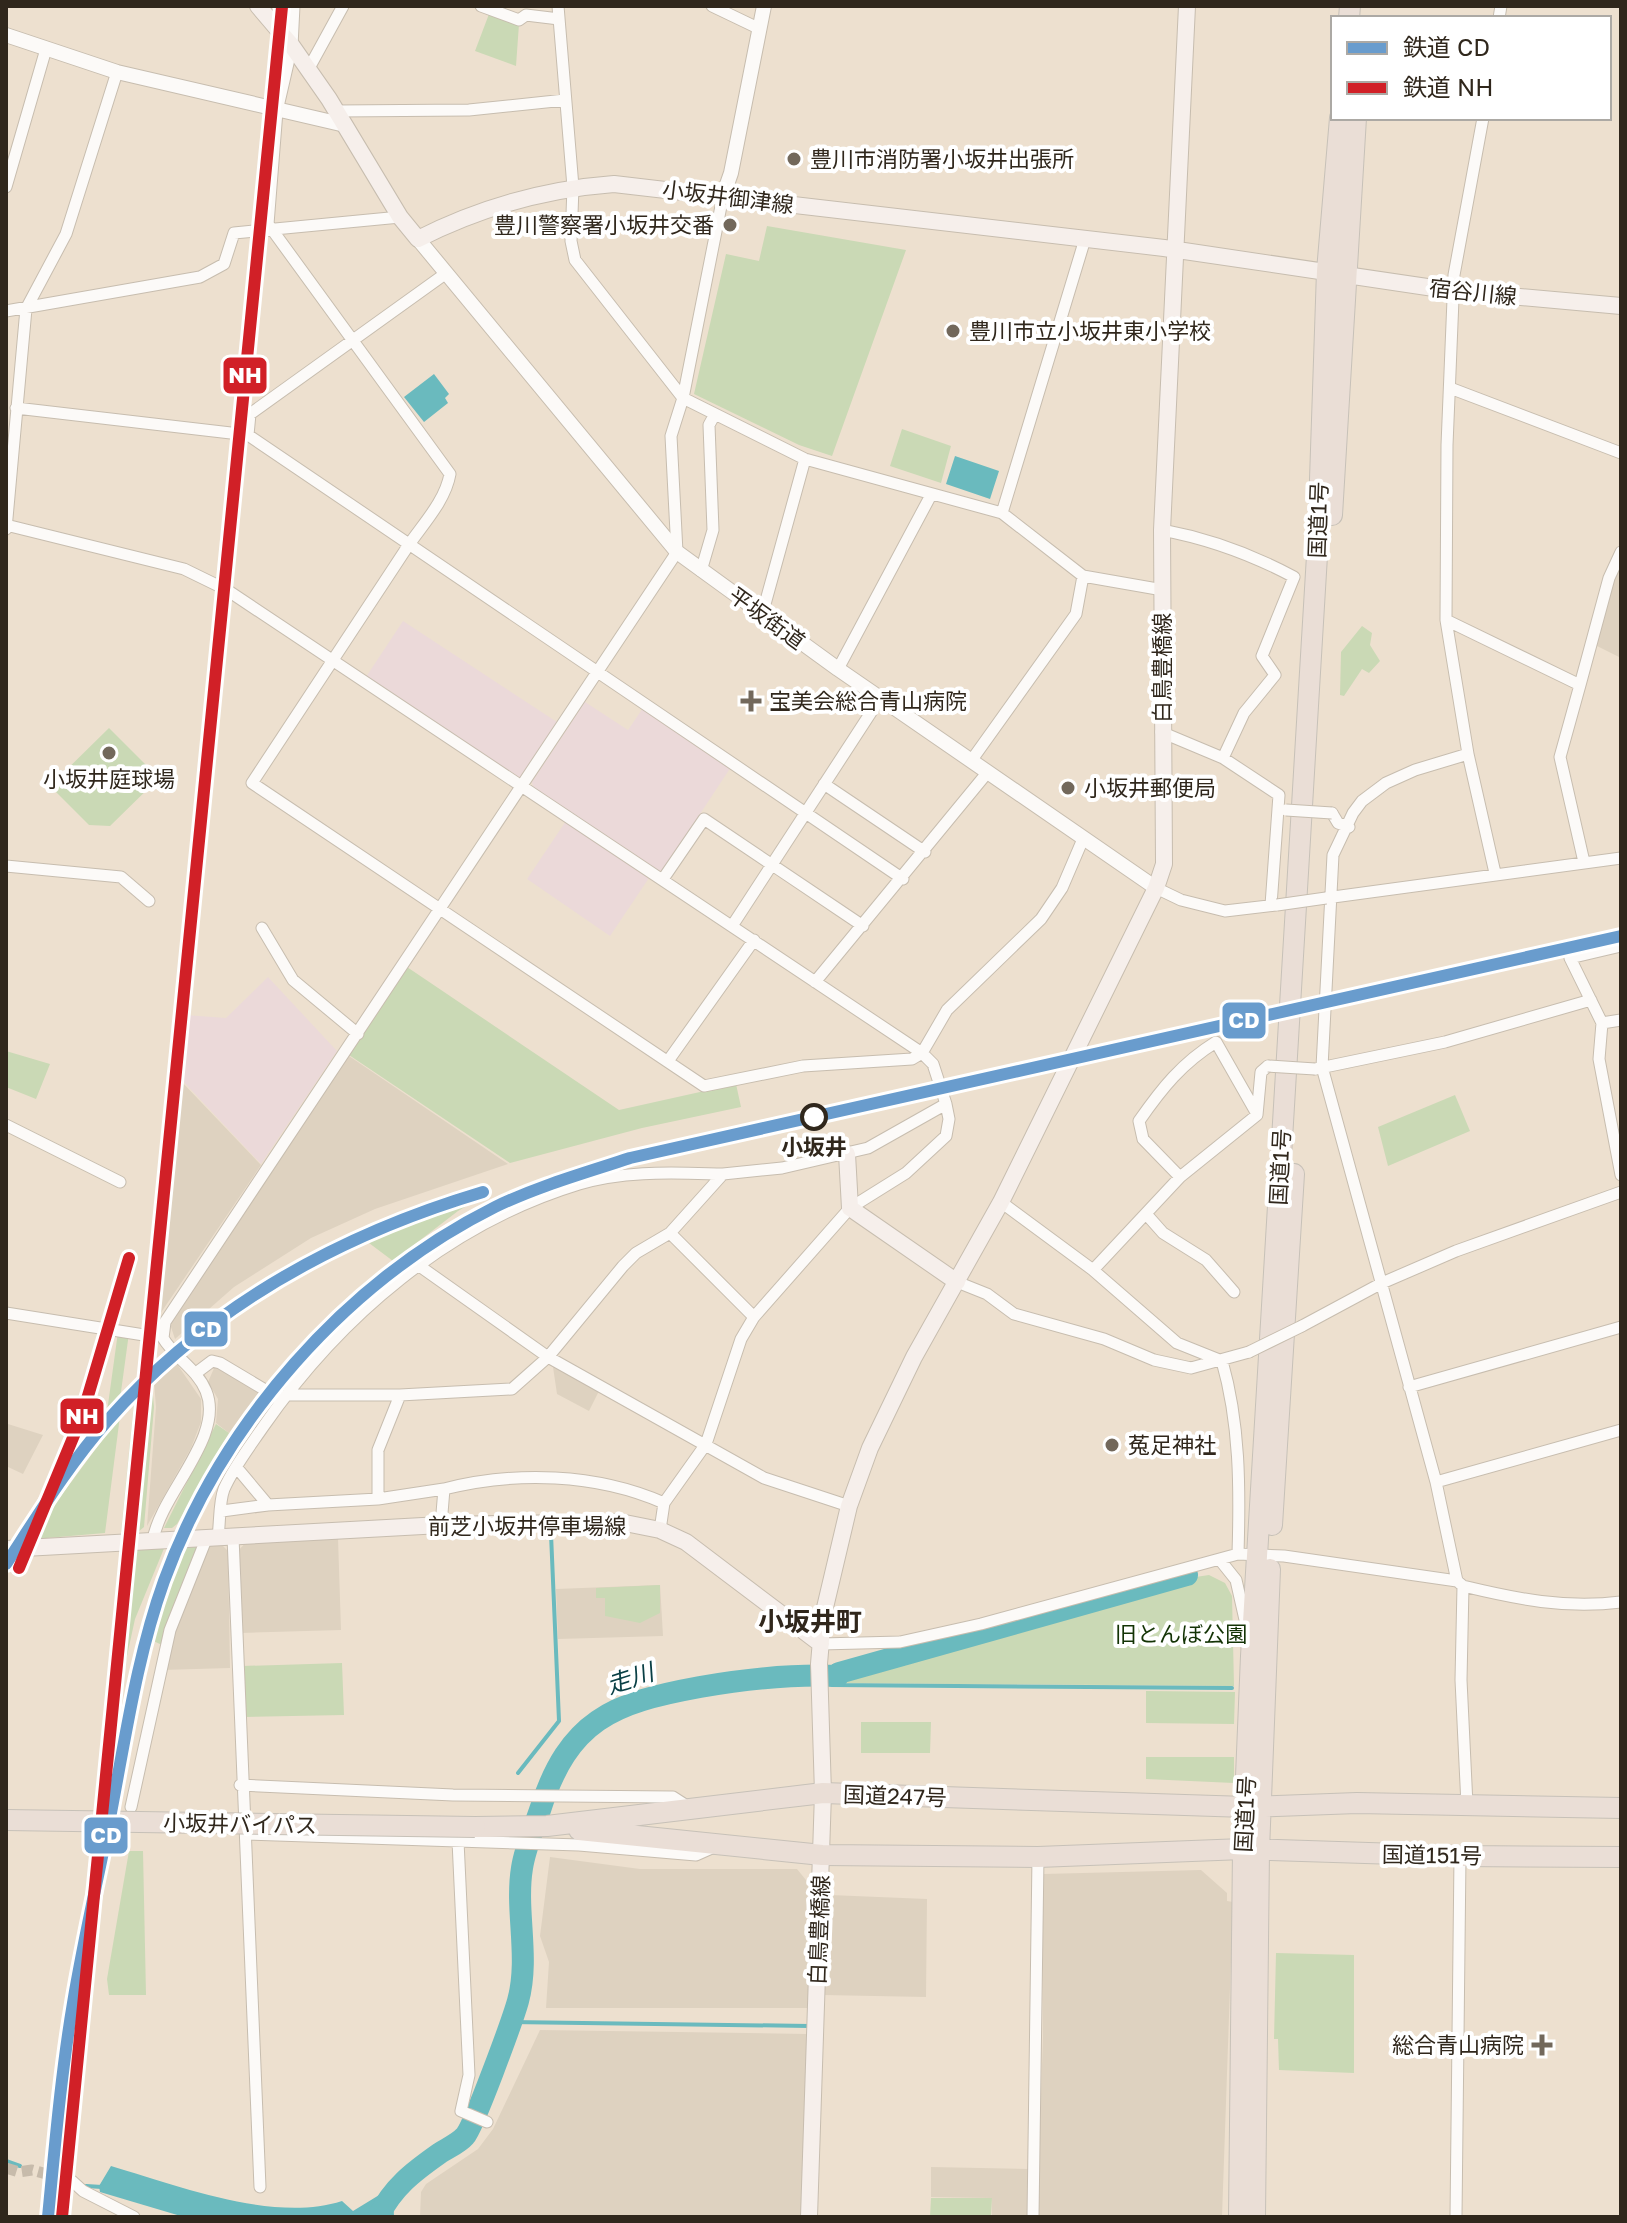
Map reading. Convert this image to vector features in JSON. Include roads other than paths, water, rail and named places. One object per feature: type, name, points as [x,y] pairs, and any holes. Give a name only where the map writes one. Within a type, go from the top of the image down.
[{"type":"highway","name":"国道1号","points":[[1337,273],[1340,120]]},
{"type":"highway","name":"国道1号","points":[[1254,1806],[1251,1656],[1255,1554],[1316,563],[1337,273],[1356,120]]},
{"type":"highway","name":"国道1号","points":[[1239,2217],[1254,1806],[1255,1554]]},
{"type":"highway","name":"国道247号","points":[[475,1827],[547,1826],[823,1793],[1254,1806]]},
{"type":"highway","points":[[1254,1806],[1621,1808]]},
{"type":"highway","name":"小坂井バイパス","points":[[6,1820],[475,1827]]},
{"type":"highway","name":"国道247号","points":[[547,1826],[715,1847],[822,1855],[1038,1857],[1251,1850]]},
{"type":"highway","name":"国道1号","points":[[1251,1850],[1255,2217]]},
{"type":"highway","name":"国道151号","points":[[1251,1850],[1621,1857]]},
{"type":"main road","points":[[258,6],[309,68],[400,217],[418,239]]},
{"type":"main road","name":"白鳥豊橋線","points":[[957,1282],[1001,1202],[1156,888],[1165,844],[1161,732],[1162,530],[1187,6]]},
{"type":"main road","name":"小坂井御津線","points":[[418,239],[480,212],[573,187],[614,184],[1175,250],[1337,273]]},
{"type":"main road","name":"宿谷川線","points":[[1337,273],[1454,291],[1621,306]]},
{"type":"main road","points":[[821,1644],[823,1616],[849,1506],[883,1422],[957,1282],[850,1208],[847,1154]]},
{"type":"main road","name":"前芝小坂井停車場線","points":[[6,1549],[441,1525],[620,1522],[660,1530],[710,1558],[821,1644]]},
{"type":"main road","name":"白鳥豊橋線","points":[[809,2217],[822,1855],[823,1793],[818,1685],[821,1644]]},
{"type":"street","points":[[294,6],[292,46],[277,111],[268,224],[450,474],[447,488],[252,783],[704,1086],[803,1066],[912,1059],[922,1053],[947,1010],[1041,919],[1062,888],[1083,839]]},
{"type":"street","points":[[309,68],[343,6]]},
{"type":"street","points":[[481,6],[519,20],[526,15],[559,19]]},
{"type":"street","points":[[558,6],[573,187],[571,241],[575,260],[683,398],[805,459],[1002,513],[1083,576],[1163,590]]},
{"type":"street","points":[[712,6],[760,29]]},
{"type":"street","points":[[161,1334],[165,1322],[677,552],[671,436],[683,398],[764,6]]},
{"type":"street","points":[[6,35],[117,72],[277,111],[341,118],[565,100]]},
{"type":"street","points":[[6,187],[46,49]]},
{"type":"street","points":[[6,532],[26,309],[66,234],[117,72]]},
{"type":"street","points":[[1483,120],[1454,291],[1446,620],[1468,754],[1495,873]]},
{"type":"street","points":[[6,311],[200,277],[224,264],[234,233],[400,217]]},
{"type":"street","name":"平坂街道","points":[[418,239],[677,552],[838,669],[1156,888]]},
{"type":"street","points":[[1002,513],[1085,239]]},
{"type":"street","points":[[248,435],[250,414],[445,274]]},
{"type":"street","points":[[1450,388],[1621,453]]},
{"type":"street","points":[[16,408],[248,435],[903,879]]},
{"type":"street","points":[[701,571],[713,530],[709,425],[715,414]]},
{"type":"street","points":[[762,615],[805,459]]},
{"type":"street","points":[[838,669],[931,495]]},
{"type":"street","points":[[6,525],[184,569],[227,590],[754,940],[922,1053],[933,1064],[949,1119],[946,1136],[906,1173],[850,1208],[754,1317],[741,1339],[706,1444],[664,1503],[660,1530]]},
{"type":"street","points":[[1162,530],[1210,539],[1294,577],[1262,656],[1275,675],[1244,713],[1223,758]]},
{"type":"street","points":[[1584,862],[1560,757],[1609,578],[1621,552]]},
{"type":"street","points":[[971,761],[1076,614],[1083,576]]},
{"type":"street","points":[[1446,620],[1580,685]]},
{"type":"street","points":[[732,926],[881,697]]},
{"type":"street","points":[[1161,732],[1223,758],[1279,795],[1283,810],[1274,905]]},
{"type":"street","points":[[1467,1805],[1460,1583],[1382,1283],[1318,1068],[1333,855],[1349,827],[1353,813],[1362,801],[1386,783],[1415,770],[1468,754]]},
{"type":"street","points":[[815,982],[903,879],[987,773]]},
{"type":"street","points":[[824,784],[925,852]]},
{"type":"street","points":[[1283,810],[1332,813],[1338,823],[1349,827]]},
{"type":"street","points":[[663,879],[704,819],[863,926]]},
{"type":"street","points":[[1156,888],[1181,900],[1225,911],[1621,858]]},
{"type":"street","points":[[6,866],[121,877],[149,901]]},
{"type":"street","points":[[262,928],[293,980],[358,1034]]},
{"type":"street","points":[[668,1061],[754,940]]},
{"type":"street","points":[[1621,946],[1570,958],[1602,1023],[1599,1059],[1621,1175]]},
{"type":"street","points":[[1093,1270],[1180,1177],[1257,1115],[1261,1072],[1268,1066],[1318,1068],[1445,1042],[1591,1000]]},
{"type":"street","points":[[1602,1023],[1621,1020]]},
{"type":"street","points":[[1180,1177],[1143,1139],[1139,1121],[1166,1081],[1191,1057],[1216,1042],[1257,1115]]},
{"type":"street","points":[[260,2187],[246,1834],[219,1537],[223,1490],[284,1398],[340,1335],[418,1265],[482,1223],[581,1184],[621,1174],[723,1174],[782,1168],[847,1154],[868,1148],[946,1104]]},
{"type":"street","points":[[6,1125],[120,1182]]},
{"type":"street","points":[[196,1373],[212,1361],[220,1363],[284,1398],[512,1389],[548,1357],[623,1266],[636,1253],[670,1233],[723,1174]]},
{"type":"street","points":[[957,1282],[987,1294],[1014,1314],[1104,1339],[1154,1360],[1191,1368],[1249,1352],[1382,1283],[1456,1251],[1621,1192]]},
{"type":"street","points":[[1001,1202],[1093,1270],[1177,1343],[1222,1361]]},
{"type":"street","points":[[1147,1215],[1163,1233],[1206,1260],[1234,1292]]},
{"type":"street","points":[[670,1233],[754,1317]]},
{"type":"street","points":[[418,1265],[548,1357],[764,1478],[849,1506]]},
{"type":"street","points":[[6,1313],[161,1334],[175,1355],[196,1373],[209,1400],[211,1419],[159,1517],[153,1540]]},
{"type":"street","points":[[1409,1387],[1621,1327]]},
{"type":"street","points":[[1222,1361],[1233,1401],[1238,1459],[1255,1554]]},
{"type":"street","points":[[378,1499],[378,1450],[400,1395]]},
{"type":"street","points":[[1436,1482],[1621,1430]]},
{"type":"street","points":[[237,1468],[268,1505]]},
{"type":"street","points":[[222,1511],[268,1505],[378,1499],[498,1479],[588,1480],[630,1488],[664,1503]]},
{"type":"street","points":[[441,1525],[444,1489]]},
{"type":"street","points":[[131,1807],[170,1630],[219,1537]]},
{"type":"street","points":[[821,1644],[900,1642],[981,1624],[1220,1560],[1255,1554],[1460,1583],[1532,1602],[1581,1607],[1621,1602]]},
{"type":"street","points":[[1220,1560],[1240,1590],[1251,1656]]},
{"type":"street","points":[[240,1785],[453,1795],[673,1797],[690,1808]]},
{"type":"street","points":[[246,1834],[579,1845],[696,1855],[715,1847]]},
{"type":"street","points":[[458,1841],[469,2075],[461,2111],[487,2122]]},
{"type":"street","points":[[1456,2217],[1460,1856]]},
{"type":"street","points":[[1033,2217],[1038,1857]]},
{"type":"street","points":[[72,2181],[83,2191],[134,2217]]},
{"type":"water","points":[[434,374],[449,394],[445,398],[448,403],[424,422],[404,397]]},
{"type":"water","points":[[955,456],[999,471],[990,499],[946,484]]},
{"type":"water","points":[[111,2166],[196,2192],[287,2208],[315,2207],[342,2201],[353,2211],[389,2189],[393,2194],[394,2217],[184,2217],[100,2192],[99,2186]]},
{"type":"waterway","points":[[518,1773],[559,1721],[551,1534]]},
{"type":"waterway","name":"走川","points":[[378,2217],[404,2181],[457,2143],[470,2128],[518,2001],[523,1968],[520,1884],[527,1846],[565,1755],[580,1736],[598,1721],[642,1700],[700,1687],[769,1678],[838,1676],[839,1673],[1187,1575]]},
{"type":"waterway","points":[[823,1681],[832,1685],[1232,1688]]},
{"type":"waterway","points":[[510,2022],[809,2026]]},
{"type":"waterway","points":[[6,2161],[20,2166]]},
{"type":"waterway","points":[[86,2186],[102,2187]]},
{"type":"tunnel","points":[[6,2168],[19,2172],[32,2170],[72,2181]]},
{"type":"rail line","name":"NH","points":[[62,2217],[282,7]]},
{"type":"rail line","name":"CD","points":[[48,2217],[77,1980],[139,1670],[164,1581],[188,1523],[254,1413],[295,1363],[339,1317],[388,1275],[440,1238],[511,1199],[630,1158],[1621,936]]},
{"type":"rail line","name":"CD","points":[[6,1564],[54,1490],[108,1420],[147,1379],[189,1342],[279,1279],[328,1253],[430,1209],[483,1192]]},
{"type":"rail line","name":"NH","points":[[19,1568],[82,1416],[129,1258]]},
{"type":"place","name":"豊川市消防署小坂井出張所","points":[[794,159]]},
{"type":"place","name":"豊川警察署小坂井交番","points":[[730,225]]},
{"type":"place","name":"豊川市立小坂井東小学校","points":[[953,331]]},
{"type":"place","name":"宝美会総合青山病院","points":[[751,701]]},
{"type":"place","name":"小坂井庭球場","points":[[109,753]]},
{"type":"place","name":"小坂井郵便局","points":[[1068,788]]},
{"type":"place","name":"小坂井","points":[[814,1117]]},
{"type":"place","name":"菟足神社","points":[[1112,1445]]},
{"type":"place","name":"総合青山病院","points":[[1542,2045]]},
{"type":"district","name":"小坂井町","points":[[810,1622]]},
{"type":"park label","name":"旧とんぼ公園","points":[[1181,1634]]}]
